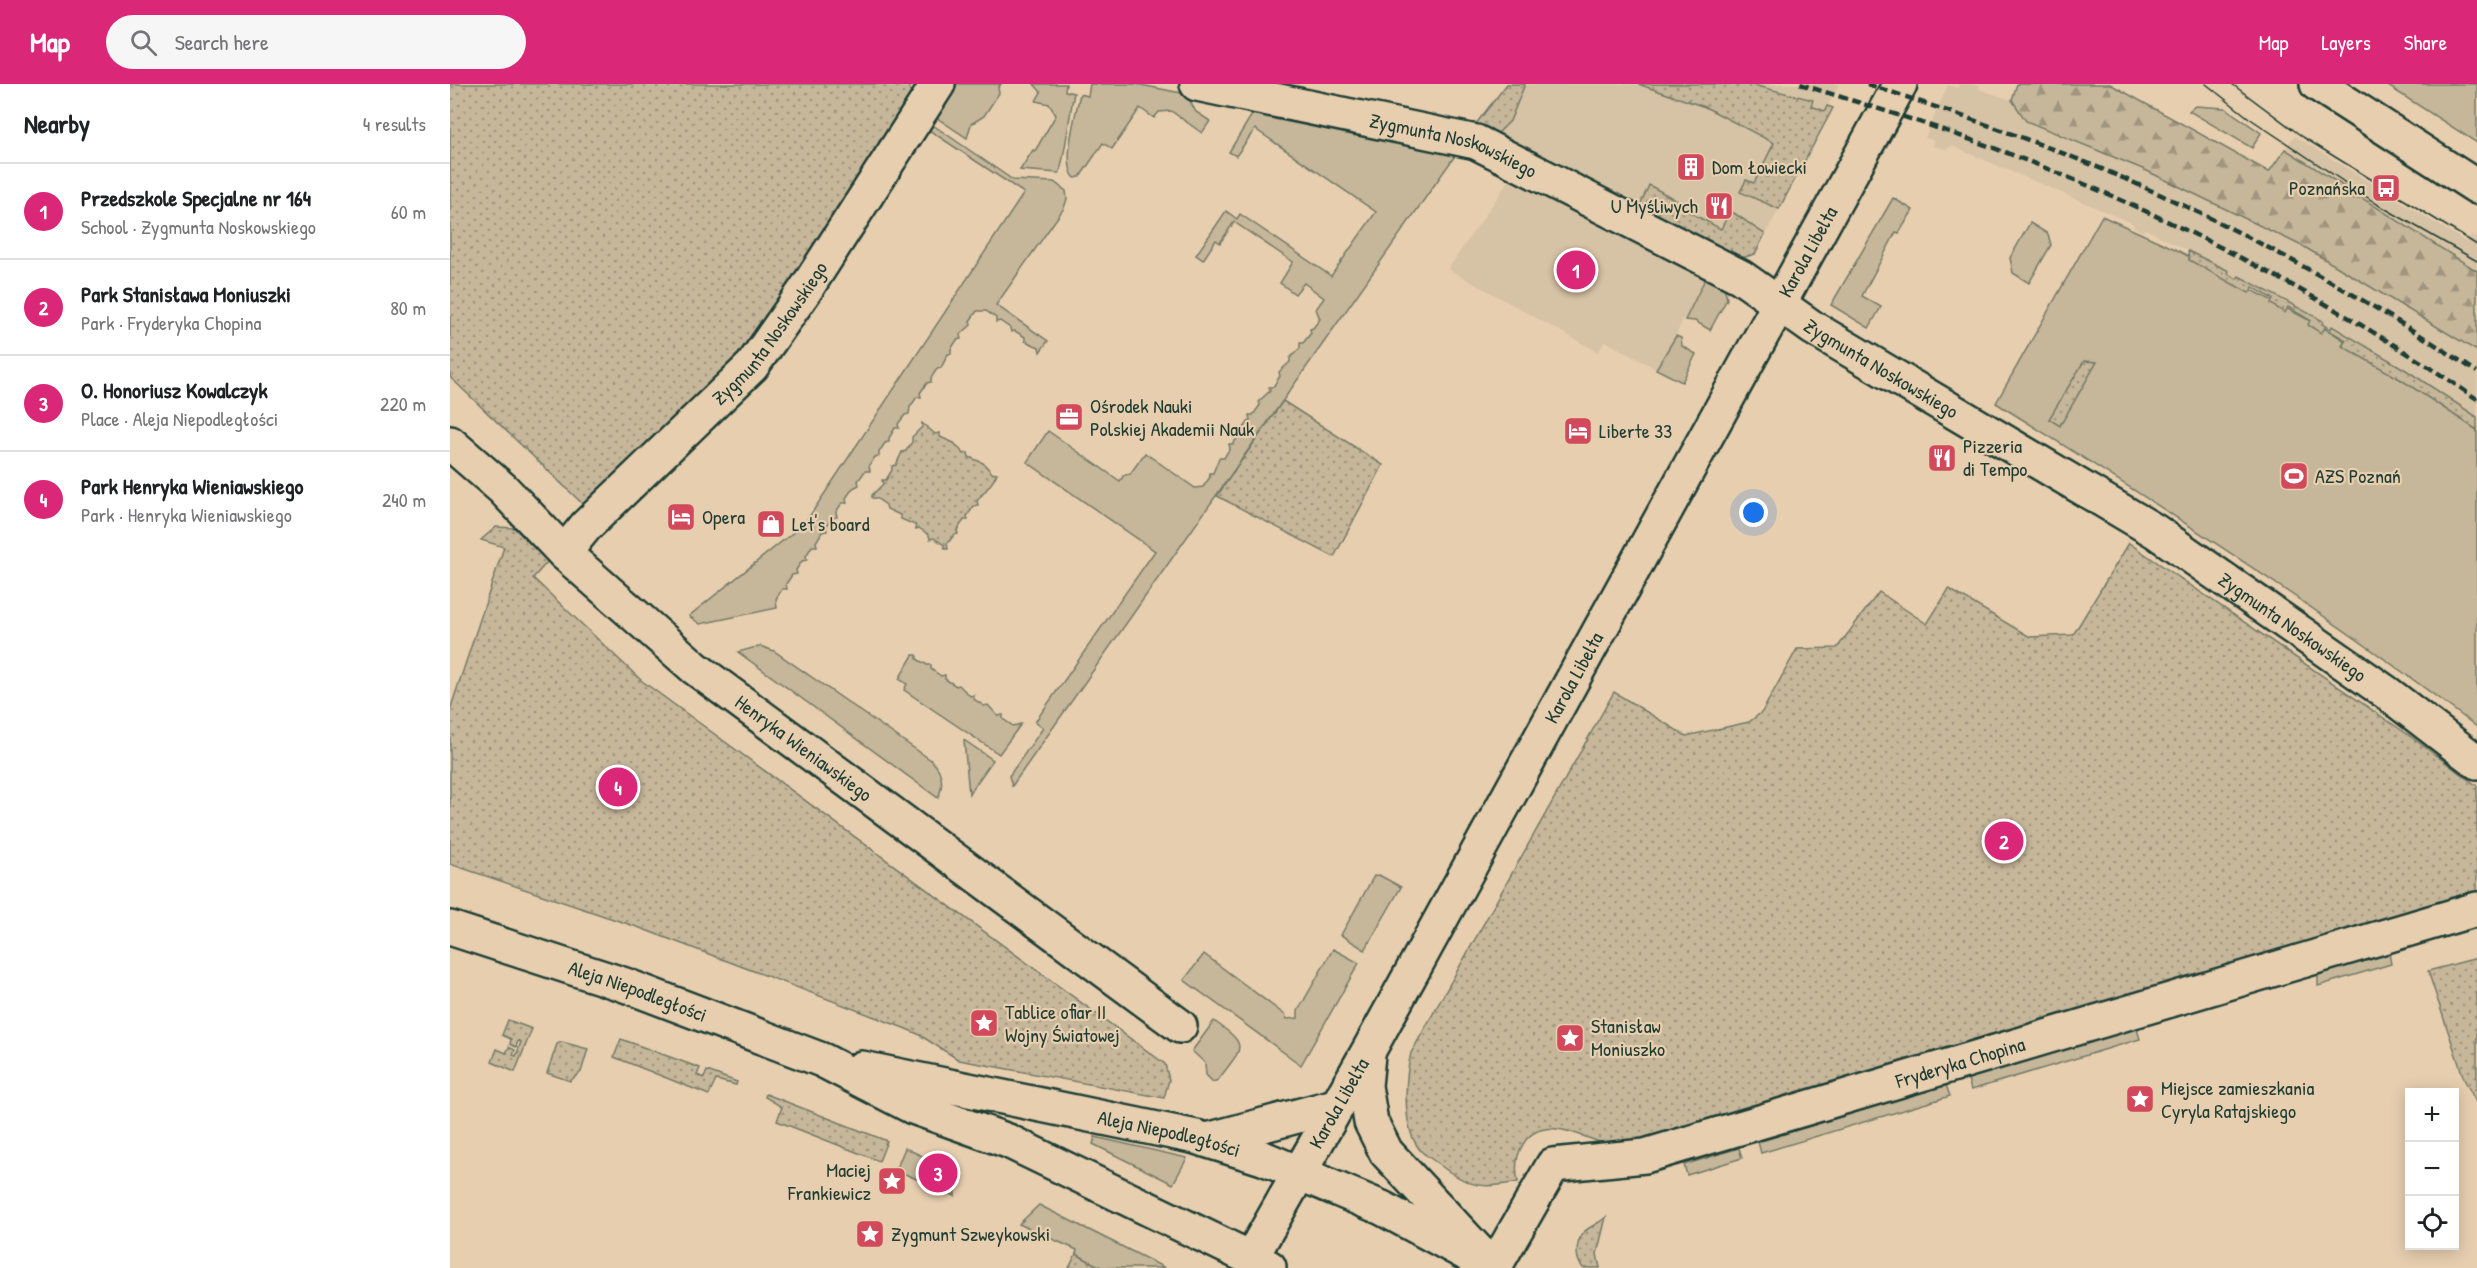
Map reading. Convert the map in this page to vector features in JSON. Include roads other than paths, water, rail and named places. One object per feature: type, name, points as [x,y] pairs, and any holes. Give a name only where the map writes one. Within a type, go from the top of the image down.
[{"type":"street","name":"Zygmunta Noskowskiego","points":[[564,553],[586,526],[752,366],[806,289],[938,84]]},
{"type":"street","name":"Zygmunta Noskowskiego","points":[[1197,84],[1476,142],[1742,277],[1813,328],[2155,531],[2387,693],[2477,762]]},
{"type":"street","name":"Karola Libelta","points":[[1256,1265],[1299,1172],[1369,1050],[1900,84]]},
{"type":"street","points":[[2317,84],[2477,187]]},
{"type":"street","name":"Henryka Wieniawskiego","points":[[450,443],[503,489],[564,553],[695,668],[1180,1026]]},
{"type":"street","name":"Fryderyka Chopina","points":[[1493,1268],[1553,1165],[1645,1156],[2477,909]]},
{"type":"street","name":"Aleja Niepodległości","points":[[450,928],[624,985],[822,1060],[913,1107],[1008,1141],[1256,1265]]},
{"type":"street","points":[[1369,1050],[1365,1086],[1371,1122],[1386,1152],[1493,1268]]},
{"type":"street","name":"Aleja Niepodległości","points":[[822,1060],[1207,1140],[1299,1172],[1382,1208],[1493,1268]]},
{"type":"street","points":[[1207,1140],[1335,1106]]},
{"type":"tram line","points":[[2206,84],[2249,118],[2377,204],[2477,261]]},
{"type":"tram line","points":[[2232,84],[2303,137],[2477,245]]},
{"type":"railway","points":[[1800,84],[1981,143],[2130,204],[2190,232],[2307,294],[2365,327],[2477,399]]},
{"type":"railway","points":[[1867,84],[2058,151],[2187,207],[2335,284],[2477,372]]},
{"type":"place","name":"Dom Łowiecki","points":[[1691,167]]},
{"type":"place","name":"Poznańska","points":[[2386,188]]},
{"type":"place","name":"U Myśliwych","points":[[1719,206]]},
{"type":"place","name":"Przedszkole Specjalne nr 164","points":[[1576,270]]},
{"type":"place","name":"Ośrodek Nauki Polskiej Akademii Nauk","points":[[1069,417]]},
{"type":"place","name":"Liberte 33","points":[[1578,431]]},
{"type":"place","name":"Pizzeria di Tempo","points":[[1942,458]]},
{"type":"place","name":"AZS Poznań","points":[[2294,476]]},
{"type":"place","name":"Opera","points":[[681,517]]},
{"type":"place","name":"Let's board","points":[[771,524]]},
{"type":"place","name":"Park Henryka Wieniawskiego","points":[[618,787]]},
{"type":"place","name":"Park Stanisława Moniuszki","points":[[2004,841]]},
{"type":"place","name":"Tablice ofiar II Wojny Światowej","points":[[984,1023]]},
{"type":"place","name":"Stanisław Moniuszko","points":[[1570,1038]]},
{"type":"place","name":"Miejsce zamieszkania Cyryla Ratajskiego","points":[[2140,1099]]},
{"type":"place","name":"O. Honoriusz Kowalczyk","points":[[938,1173]]},
{"type":"place","name":"Maciej Frankiewicz","points":[[892,1181]]},
{"type":"place","name":"Zygmunt Szweykowski","points":[[870,1234]]}]
